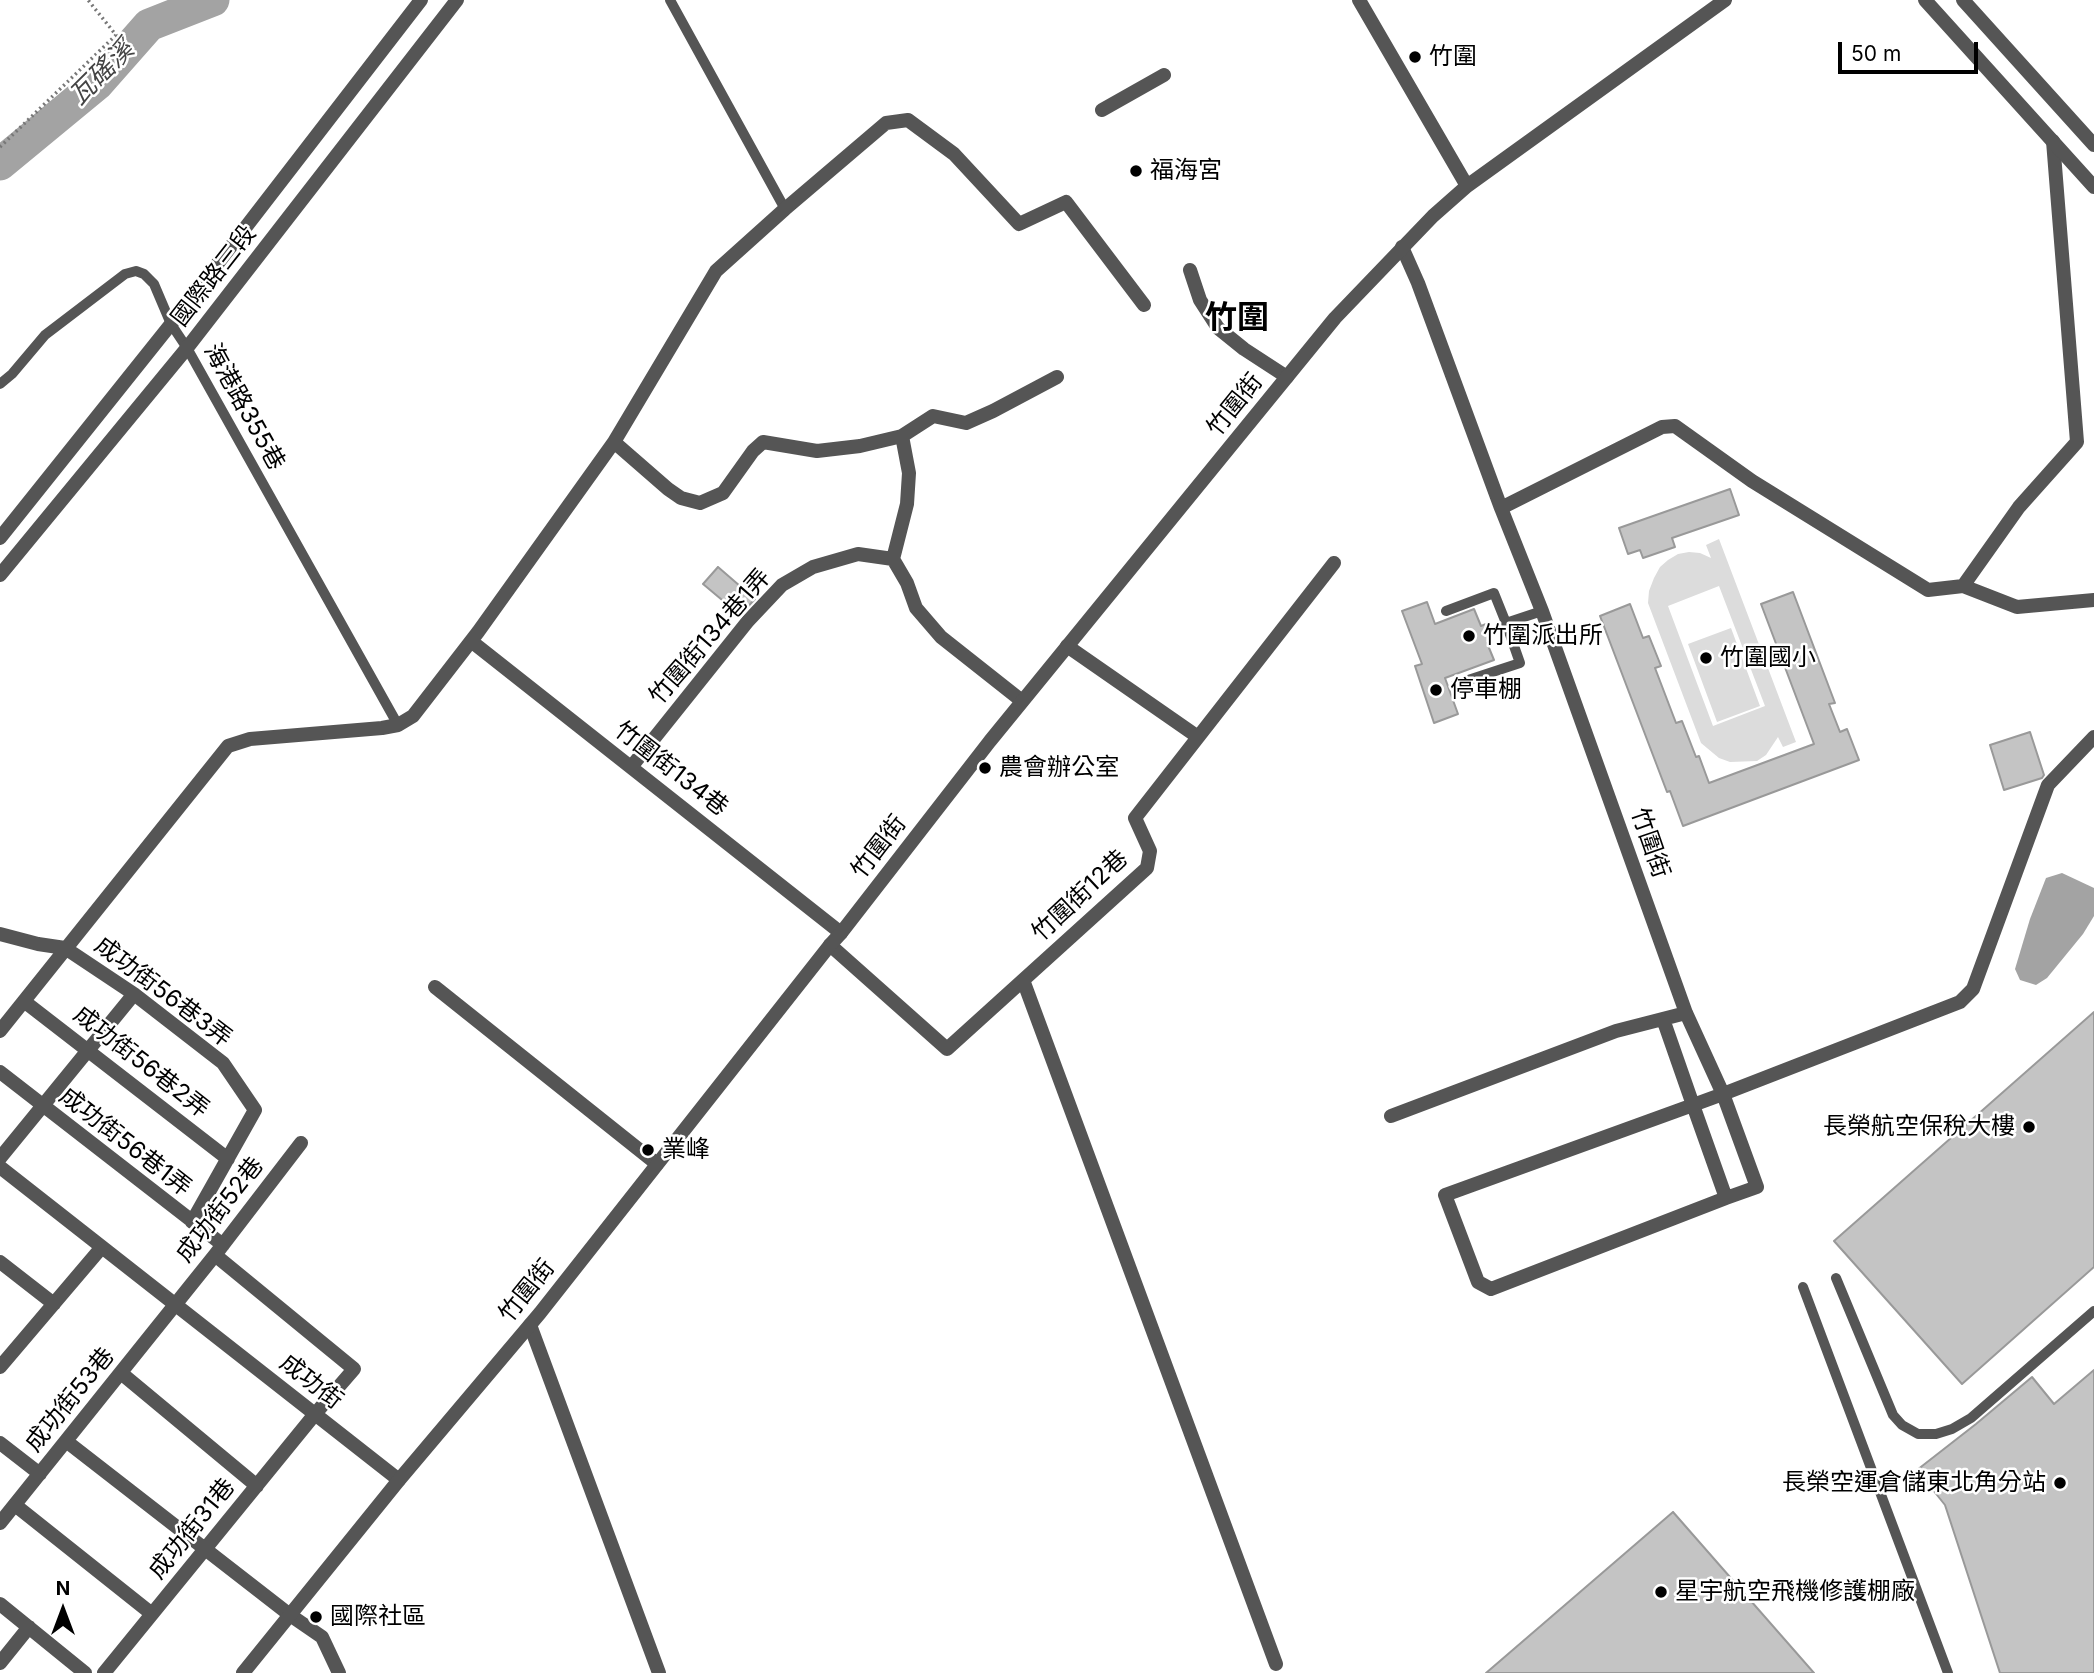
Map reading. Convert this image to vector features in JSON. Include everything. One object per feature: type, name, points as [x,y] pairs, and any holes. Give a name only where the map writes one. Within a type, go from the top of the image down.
[{"type":"street","name":"國際路三段","points":[[0,538],[171,324],[421,0]]},
{"type":"street","name":"國際路三段","points":[[0,575],[187,348],[457,0]]},
{"type":"street","points":[[1359,0],[1467,186]]},
{"type":"street","name":"竹圍街","points":[[399,1480],[530,1325],[1022,701],[1335,318],[1402,247],[1467,186],[1725,0]]},
{"type":"street","points":[[1925,0],[2094,187]]},
{"type":"street","points":[[1963,0],[2092,139]]},
{"type":"street","points":[[1102,110],[1164,75]]},
{"type":"street","points":[[0,1031],[228,746],[250,739],[382,728],[398,725],[413,716],[471,641],[614,442],[716,271],[886,123],[908,120],[954,154],[1019,225],[1066,202],[1144,305]]},
{"type":"street","points":[[1963,586],[2019,507],[2077,442],[2053,141]]},
{"type":"street","name":"竹圍街","points":[[1402,247],[1542,611],[1686,1013],[1723,1094],[1757,1187],[1726,1198]]},
{"type":"street","points":[[1190,271],[1200,300],[1218,328],[1287,377]]},
{"type":"street","points":[[614,442],[668,489],[681,498],[700,503],[723,493],[763,442],[817,451],[860,446],[902,436],[933,416],[966,423],[1057,377]]},
{"type":"street","points":[[1501,508],[1662,427],[1675,426],[1752,481],[1928,590],[1963,586],[2017,607],[2094,600]]},
{"type":"street","points":[[902,436],[909,473],[906,504],[893,559],[916,608],[941,637],[1022,701]]},
{"type":"street","name":"竹圍街134巷1弄","points":[[632,766],[748,621],[782,585],[813,567],[858,554],[893,559]]},
{"type":"street","name":"竹圍街12巷","points":[[830,945],[947,1049],[1147,869],[1150,851],[1135,818],[1334,563]]},
{"type":"street","name":"竹圍街134巷","points":[[471,641],[841,933]]},
{"type":"street","points":[[1067,646],[1198,737]]},
{"type":"street","points":[[1663,1018],[1693,1105],[1726,1198],[1491,1289],[1478,1282],[1445,1195],[1693,1105],[1723,1094],[1960,1002],[1973,989],[2048,785],[2094,737]]},
{"type":"street","points":[[0,934],[65,948]]},
{"type":"street","name":"成功街56巷3弄","points":[[65,948],[134,994],[223,1063],[255,1110],[228,1159]]},
{"type":"street","points":[[1023,980],[1276,1664]]},
{"type":"street","points":[[435,987],[657,1164]]},
{"type":"street","points":[[0,1158],[134,994]]},
{"type":"street","name":"成功街56巷2弄","points":[[25,1002],[228,1159]]},
{"type":"street","points":[[1391,1116],[1616,1031],[1686,1013]]},
{"type":"street","name":"成功街56巷1弄","points":[[0,1072],[192,1222],[219,1250],[354,1368],[315,1414]]},
{"type":"street","name":"成功街52巷","points":[[176,1305],[300,1143]]},
{"type":"street","points":[[192,1222],[228,1159]]},
{"type":"street","name":"成功街","points":[[0,1167],[399,1480]]},
{"type":"street","points":[[2,1360],[102,1247]]},
{"type":"street","points":[[0,1262],[54,1304]]},
{"type":"street","name":"成功街53巷","points":[[0,1523],[176,1305]]},
{"type":"street","points":[[530,1325],[659,1673]]},
{"type":"street","points":[[121,1373],[257,1486]]},
{"type":"street","name":"成功街31巷","points":[[104,1673],[315,1414]]},
{"type":"street","points":[[66,1441],[322,1637],[340,1673]]},
{"type":"street","points":[[0,1443],[40,1474]]},
{"type":"street","points":[[243,1673],[399,1480]]},
{"type":"street","points":[[15,1505],[152,1614]]},
{"type":"street","points":[[0,1604],[85,1673]]},
{"type":"street","points":[[0,1662],[29,1627]]},
{"type":"lane","points":[[670,0],[785,209]]},
{"type":"lane","name":"海港路355巷","points":[[0,384],[46,335],[125,274],[136,271],[144,274],[154,284],[171,324],[187,348],[398,725]]},
{"type":"lane","points":[[1446,611],[1494,593],[1520,663],[1456,684]]},
{"type":"lane","points":[[1506,623],[1542,611]]},
{"type":"lane","points":[[1836,1278],[1893,1415],[1902,1425],[1918,1434],[1936,1434],[1952,1429],[1970,1418],[2094,1311]]},
{"type":"lane","points":[[1804,1287],[1948,1673]]},
{"type":"path","points":[[0,147],[116,35],[88,0]]},
{"type":"shaded area","points":[[1719,539],[1796,742],[1783,747],[1778,737],[1766,755],[1757,761],[1730,762],[1719,758],[1701,743],[1648,603],[1649,591],[1660,567],[1678,554],[1689,552],[1711,558],[1706,545]],"holes":[[[1719,586],[1765,706],[1713,726],[1668,606]]]},
{"type":"shaded area","points":[[1731,628],[1760,706],[1717,722],[1688,644]]},
{"type":"shaded area","points":[[2062,873],[2094,888],[2094,916],[2083,934],[2047,978],[2036,985],[2020,980],[2015,969],[2046,878]]},
{"type":"building","points":[[1730,489],[1739,515],[1672,538],[1675,547],[1643,558],[1640,550],[1628,554],[1619,528]]},
{"type":"building","points":[[718,567],[755,599],[740,615],[703,584]]},
{"type":"building","points":[[1793,592],[1835,703],[1829,704],[1840,732],[1847,729],[1859,760],[1683,826],[1670,791],[1667,792],[1600,616],[1630,604],[1643,638],[1649,636],[1661,666],[1655,668],[1676,723],[1682,721],[1709,783],[1814,744],[1761,604]]},
{"type":"building","points":[[1427,602],[1435,624],[1474,609],[1481,626],[1486,624],[1492,641],[1487,643],[1494,660],[1445,678],[1458,714],[1434,723],[1415,666],[1422,664],[1402,611]]},
{"type":"building","points":[[2030,732],[2044,775],[2042,778],[2004,790],[1990,745]]},
{"type":"building","name":"長榮航空保稅大樓","points":[[2094,1012],[2094,1267],[1962,1384],[1834,1241]]},
{"type":"building","points":[[2094,1370],[2094,1673],[2000,1673],[1945,1505],[1917,1470],[2032,1377],[2054,1404]]},
{"type":"building","name":"星宇航空飛機修護棚廠","points":[[1673,1512],[1814,1673],[1486,1673]]},
{"type":"waterway","name":"瓦磘溪","points":[[0,164],[97,84],[149,25],[213,0]]},
{"type":"place","name":"竹圍","points":[[1415,57]]},
{"type":"place","name":"福海宮","points":[[1136,171]]},
{"type":"place","name":"竹圍派出所","points":[[1469,636]]},
{"type":"place","name":"竹圍國小","points":[[1706,658]]},
{"type":"place","name":"停車棚","points":[[1436,690]]},
{"type":"place","name":"農會辦公室","points":[[985,768]]},
{"type":"place","name":"長榮航空保稅大樓","points":[[2029,1127]]},
{"type":"place","name":"業峰","points":[[648,1150]]},
{"type":"place","name":"長榮空運倉儲東北角分站","points":[[2060,1483]]},
{"type":"place","name":"星宇航空飛機修護棚廠","points":[[1661,1592]]},
{"type":"place","name":"國際社區","points":[[316,1617]]},
{"type":"district","name":"竹圍","points":[[1237,318]]}]
